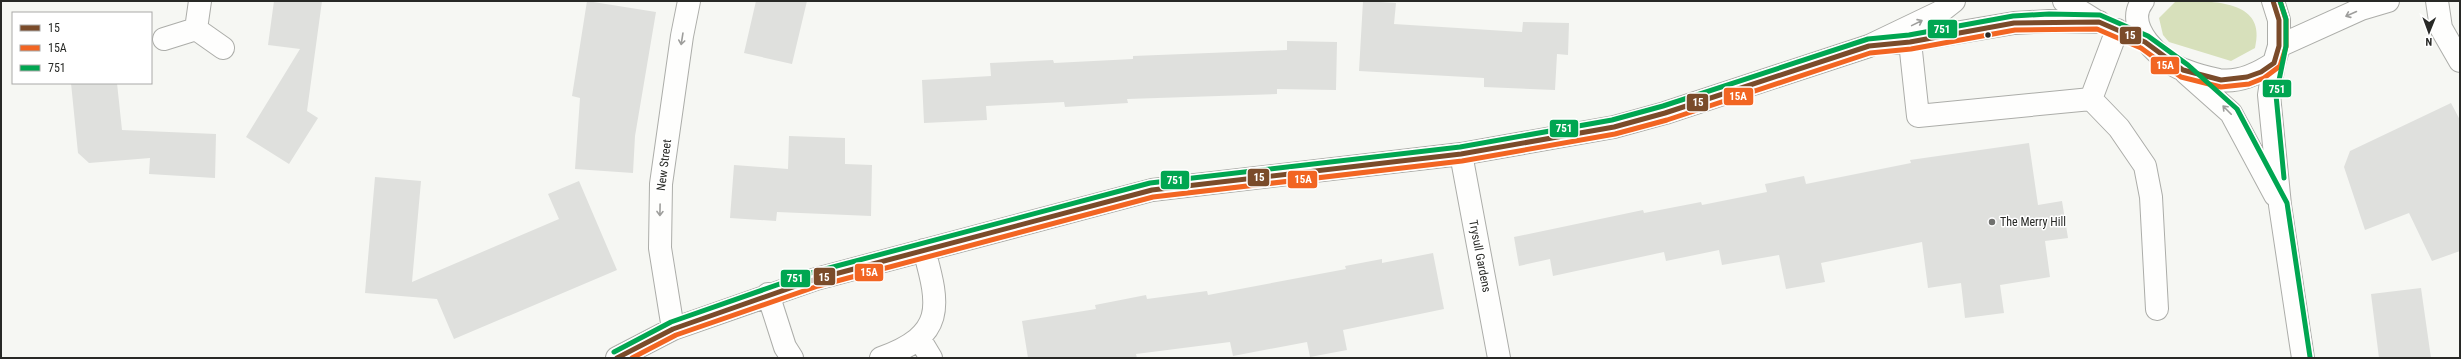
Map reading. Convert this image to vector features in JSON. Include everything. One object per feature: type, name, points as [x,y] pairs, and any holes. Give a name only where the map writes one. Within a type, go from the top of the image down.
[{"type":"street","points":[[196,29],[200,1]]},
{"type":"street","name":"New Street","points":[[673,330],[660,248],[661,184],[682,36],[689,1]]},
{"type":"street","points":[[617,358],[673,330],[768,294],[816,279],[1152,190],[1461,154],[1622,125],[1665,113],[1869,46],[1940,12],[1954,1]]},
{"type":"street","points":[[2064,1],[2108,26],[2145,42],[2183,70],[2231,113],[2280,205]]},
{"type":"street","points":[[2143,1],[2138,6],[2137,23],[2145,42]]},
{"type":"street","points":[[2273,1],[2278,20],[2276,54],[2269,96],[2280,205],[2303,358]]},
{"type":"street","points":[[2183,70],[2221,80],[2247,77],[2261,72],[2276,54],[2361,9],[2388,1]]},
{"type":"street","points":[[2437,1],[2441,28],[2460,61]]},
{"type":"street","points":[[1869,46],[1910,42],[2014,23],[2049,21],[2108,26]]},
{"type":"street","points":[[2091,99],[2108,26]]},
{"type":"street","points":[[164,39],[196,29]]},
{"type":"street","points":[[196,29],[223,48]]},
{"type":"street","points":[[1910,42],[1918,116],[2091,99]]},
{"type":"street","points":[[2091,99],[2119,128],[2145,166],[2151,197],[2157,309]]},
{"type":"street","name":"Trysull Gardens","points":[[1461,154],[1499,358]]},
{"type":"street","points":[[881,358],[900,351],[919,338],[932,324],[934,287],[924,250]]},
{"type":"street","points":[[768,294],[785,347],[792,358]]},
{"type":"street","points":[[919,338],[931,358]]},
{"type":"green space","points":[[2176,1],[2221,3],[2235,6],[2246,12],[2253,20],[2257,32],[2255,48],[2231,61],[2169,42],[2163,35],[2159,18]]},
{"type":"building","points":[[274,1],[322,1],[307,111],[318,118],[289,164],[246,137],[300,49],[268,45]]},
{"type":"building","points":[[587,1],[656,12],[635,136],[633,173],[575,169],[580,98],[572,96]]},
{"type":"building","points":[[756,1],[807,1],[792,64],[744,53]]},
{"type":"building","points":[[1363,1],[1396,3],[1394,24],[1522,32],[1523,22],[1569,23],[1568,55],[1557,54],[1555,90],[1484,87],[1484,78],[1359,71]]},
{"type":"building","points":[[1287,41],[1337,42],[1336,90],[1277,89],[1277,94],[1127,99],[1128,103],[1065,107],[1064,102],[986,106],[987,120],[924,123],[922,80],[991,76],[990,63],[1053,60],[1054,63],[1133,59],[1133,56],[1287,50]]},
{"type":"building","points":[[71,84],[117,84],[122,130],[216,134],[215,178],[149,174],[150,158],[89,163],[78,153]]},
{"type":"building","points":[[2451,103],[2460,120],[2460,251],[2432,261],[2409,213],[2365,230],[2344,167],[2350,151]]},
{"type":"building","points":[[789,136],[845,138],[845,164],[872,165],[871,216],[777,212],[776,221],[730,218],[734,165],[788,169]]},
{"type":"building","points":[[2029,143],[2038,205],[2062,201],[2068,238],[2045,241],[2050,277],[2000,285],[2004,313],[1965,318],[1961,283],[1928,288],[1922,242],[1821,263],[1825,282],[1786,289],[1779,255],[1722,265],[1719,250],[1666,261],[1664,252],[1553,276],[1550,259],[1519,266],[1514,237],[1643,210],[1644,213],[1701,202],[1702,205],[1767,192],[1765,184],[1804,176],[1806,184],[1911,163],[1910,160]]},
{"type":"building","points":[[375,177],[421,181],[412,282],[559,219],[548,194],[579,181],[617,270],[454,339],[437,299],[365,293]]},
{"type":"building","points":[[1433,253],[1444,309],[1343,330],[1347,350],[1310,357],[1307,342],[1233,356],[1230,342],[1136,354],[1137,358],[1028,358],[1022,321],[1096,309],[1095,305],[1146,295],[1147,299],[1207,291],[1208,295],[1346,269],[1345,266],[1382,259],[1382,263]]},
{"type":"building","points":[[2421,288],[2431,358],[2379,358],[2371,294]]},
{"type":"transit line","name":"15","points":[[617,358],[673,329],[816,279],[1152,190],[1461,154],[1614,127],[1665,113],[1869,46],[1910,42],[2014,23],[2099,22],[2145,42],[2183,70],[2221,80],[2247,77],[2261,72],[2274,63],[2279,46],[2279,20],[2273,1]]},
{"type":"transit line","name":"15A","points":[[632,358],[676,335],[818,286],[1153,197],[1462,161],[1615,134],[1667,120],[1870,53],[1911,49],[2015,30],[2097,29],[2141,48],[2181,77],[2221,87],[2249,84],[2264,78],[2280,66],[2286,47],[2286,20],[2280,1]]},
{"type":"transit line","name":"751","points":[[2280,1],[2286,19],[2286,46],[2276,95],[2284,178]]},
{"type":"transit line","name":"751","points":[[614,352],[671,322],[814,272],[1150,183],[1460,147],[1612,120],[1663,106],[1868,39],[1909,35],[2013,16],[2049,14],[2100,15],[2148,36],[2188,65],[2237,109],[2287,203],[2310,357]]},
{"type":"place","name":"The Merry Hill","points":[[1992,222]]}]
